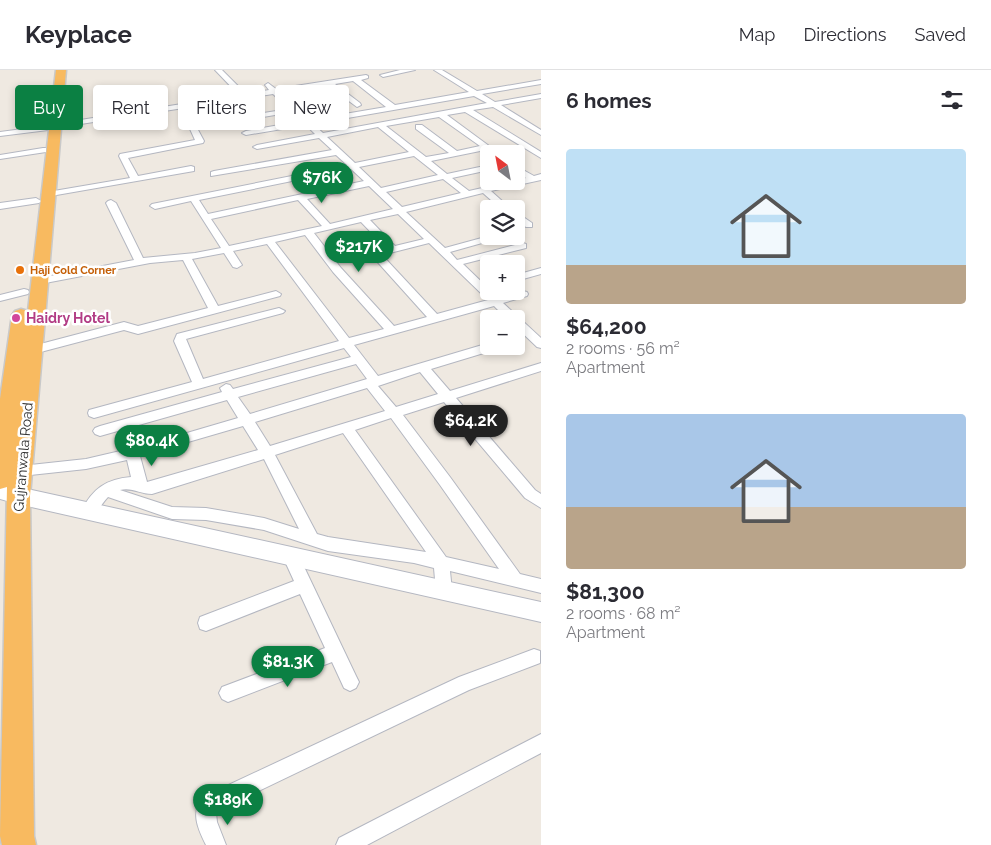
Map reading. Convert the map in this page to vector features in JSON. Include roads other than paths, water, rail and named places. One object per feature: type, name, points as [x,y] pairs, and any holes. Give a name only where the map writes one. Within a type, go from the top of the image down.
[{"type":"highway","name":"Gujranwala Road","points":[[42,198],[43,150],[49,130]]},
{"type":"highway","name":"Gujranwala Road","points":[[0,480],[32,287],[50,130]]},
{"type":"highway","name":"Gujranwala Road","points":[[18,845],[16,836],[9,493],[21,471],[33,350],[32,287]]},
{"type":"main road","points":[[9,493],[541,612]]},
{"type":"street","points":[[218,70],[233,85]]},
{"type":"street","points":[[383,75],[412,70]]},
{"type":"street","points":[[438,70],[492,105],[539,129]]},
{"type":"street","points":[[265,91],[329,83],[352,77],[366,77]]},
{"type":"street","points":[[352,77],[370,89],[381,100],[410,119]]},
{"type":"street","points":[[349,114],[541,82]]},
{"type":"street","points":[[329,83],[357,106]]},
{"type":"street","points":[[510,87],[530,98]]},
{"type":"street","points":[[272,89],[275,92]]},
{"type":"street","points":[[257,147],[541,96]]},
{"type":"street","points":[[381,100],[390,99]]},
{"type":"street","points":[[83,121],[178,106]]},
{"type":"street","points":[[466,109],[541,156]]},
{"type":"street","points":[[439,114],[484,145]]},
{"type":"street","points":[[380,125],[467,194]]},
{"type":"street","points":[[419,127],[456,154]]},
{"type":"street","points":[[246,133],[275,128]]},
{"type":"street","points":[[0,134],[25,130]]},
{"type":"street","points":[[135,179],[123,156],[200,141],[194,130]]},
{"type":"street","points":[[315,130],[431,240],[480,283]]},
{"type":"street","points":[[425,160],[480,149]]},
{"type":"street","points":[[0,157],[43,150]]},
{"type":"street","points":[[214,174],[337,152]]},
{"type":"street","points":[[155,206],[416,153]]},
{"type":"street","points":[[0,206],[191,169]]},
{"type":"street","points":[[378,191],[480,169]]},
{"type":"street","points":[[525,172],[537,178]]},
{"type":"street","points":[[206,217],[370,183]]},
{"type":"street","points":[[0,298],[32,287],[140,262],[186,257],[227,249],[308,232],[484,190],[497,200]]},
{"type":"street","points":[[193,198],[237,265]]},
{"type":"street","points":[[300,198],[328,227]]},
{"type":"street","points":[[111,204],[140,262]]},
{"type":"street","points":[[362,218],[393,249]]},
{"type":"street","points":[[525,222],[529,225]]},
{"type":"street","points":[[308,232],[338,270],[392,330]]},
{"type":"street","points":[[269,240],[358,359],[394,413],[516,580]]},
{"type":"street","points":[[358,258],[431,240]]},
{"type":"street","points":[[443,251],[480,242]]},
{"type":"street","points":[[456,263],[523,246]]},
{"type":"street","points":[[375,254],[435,319]]},
{"type":"street","points":[[186,257],[215,310]]},
{"type":"street","points":[[525,275],[541,271]]},
{"type":"street","points":[[33,350],[124,326],[138,330],[276,294]]},
{"type":"street","points":[[94,413],[503,300]]},
{"type":"street","points":[[496,302],[504,310]]},
{"type":"street","points":[[199,384],[180,341],[181,338],[279,310]]},
{"type":"street","points":[[525,326],[536,333],[541,344]]},
{"type":"street","points":[[21,471],[86,464],[133,454],[480,350]]},
{"type":"street","points":[[100,431],[358,359]]},
{"type":"street","points":[[423,368],[530,494],[541,502]]},
{"type":"street","points":[[88,512],[97,497],[104,490],[129,482],[141,488],[152,488],[541,368]]},
{"type":"street","points":[[219,378],[267,452],[315,540],[313,562]]},
{"type":"street","points":[[346,428],[442,564],[444,591]]},
{"type":"street","points":[[133,454],[141,488]]},
{"type":"street","points":[[104,490],[164,511],[206,514],[264,524],[315,540],[361,550],[414,556],[541,586]]},
{"type":"street","points":[[291,557],[350,682]]},
{"type":"street","points":[[206,623],[304,585]]},
{"type":"street","points":[[228,693],[336,652]]},
{"type":"street","points":[[216,845],[205,813],[212,803],[465,683],[534,657]]},
{"type":"street","points":[[346,845],[541,743]]},
{"type":"place","name":"Haji Cold Corner","points":[[20,270]]},
{"type":"place","name":"Haidry Hotel","points":[[16,318]]}]
